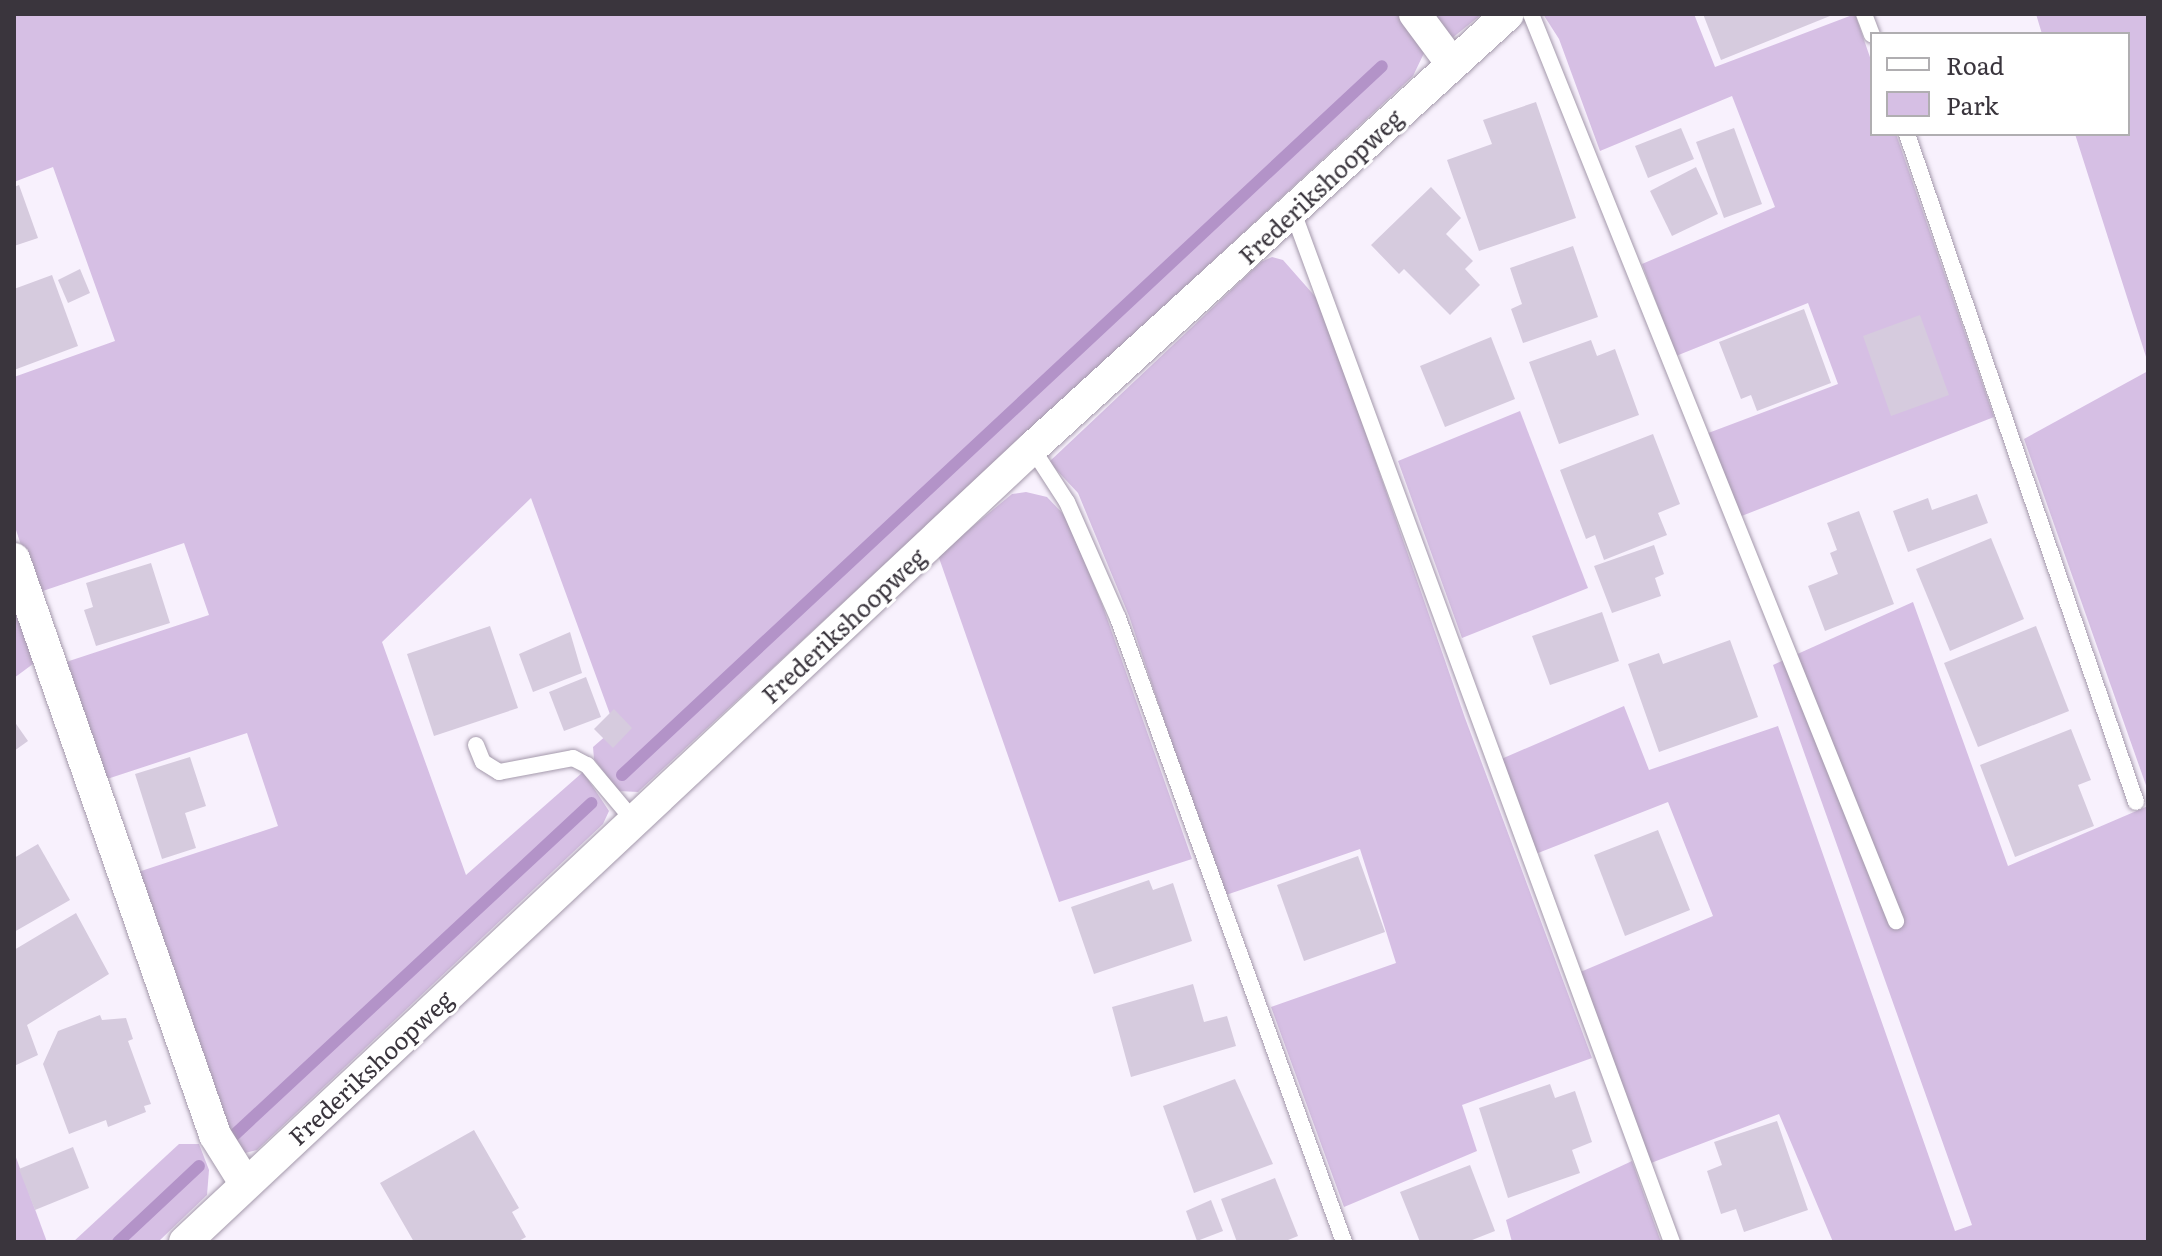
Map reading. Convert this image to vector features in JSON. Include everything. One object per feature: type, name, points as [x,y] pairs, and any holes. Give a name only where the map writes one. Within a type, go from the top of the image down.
[{"type":"street","points":[[1415,14],[1452,64]]},
{"type":"street","name":"Frederikshoopweg","points":[[185,1242],[1032,448],[1508,14]]},
{"type":"street","points":[[14,559],[215,1135],[245,1183]]},
{"type":"lane","points":[[1531,14],[1896,921]]},
{"type":"lane","points":[[1908,136],[2136,802]]},
{"type":"lane","points":[[1293,212],[1672,1242]]},
{"type":"lane","points":[[1032,448],[1067,502],[1118,618],[1344,1242]]},
{"type":"lane","points":[[476,745],[483,762],[499,772],[573,758],[587,765],[634,821]]},
{"type":"green space","points":[[14,14],[1401,14],[1425,51],[1413,76],[638,792],[618,791],[594,759],[593,747],[615,728],[531,498],[382,642],[466,875],[583,772],[609,811],[603,824],[257,1150],[245,1153],[228,1150],[132,874],[278,826],[247,733],[101,781],[63,663],[209,615],[184,543],[37,593],[14,524],[14,377],[115,341],[53,167],[14,182]]},
{"type":"green space","points":[[1427,14],[1482,14],[1451,39]]},
{"type":"green space","points":[[1543,14],[1694,14],[1715,67],[1855,14],[1870,57],[1870,136],[1897,136],[1994,417],[1734,519],[1703,435],[1838,384],[1808,303],[1676,356],[1642,264],[1775,207],[1732,96],[1600,151],[1559,39]]},
{"type":"green space","points":[[2036,14],[2148,14],[2148,363],[2076,136],[2130,136],[2130,32],[2041,32]]},
{"type":"green space","points":[[1272,257],[1283,260],[1320,302],[1465,718],[1592,1058],[1462,1105],[1477,1151],[1344,1207],[1271,1007],[1396,963],[1360,849],[1223,896],[1129,616],[1078,493],[1049,462],[1261,262]]},
{"type":"green space","points":[[2148,371],[2148,791],[2024,439]]},
{"type":"green space","points":[[1520,411],[1588,588],[1462,638],[1398,461]]},
{"type":"green space","points":[[1026,492],[1047,497],[1066,517],[1102,604],[1192,859],[1059,902],[938,555],[1012,494]]},
{"type":"green space","points":[[14,590],[37,661],[14,678]]},
{"type":"green space","points":[[1913,602],[2008,866],[2148,806],[2148,1242],[1833,1242],[1779,1114],[1651,1163],[1578,973],[1713,916],[1668,802],[1533,855],[1499,760],[1624,706],[1649,770],[1778,726],[1955,1231],[1972,1225],[1773,665]]},
{"type":"green space","points":[[179,1144],[199,1144],[209,1170],[207,1195],[158,1242],[73,1242]]},
{"type":"green space","points":[[14,1152],[47,1242],[14,1242]]},
{"type":"green space","points":[[1632,1161],[1661,1242],[1512,1242],[1506,1220]]},
{"type":"building","points":[[1703,14],[1829,14],[1830,16],[1721,60]]},
{"type":"building","points":[[1536,102],[1576,218],[1479,251],[1447,160],[1492,144],[1483,120]]},
{"type":"building","points":[[1681,128],[1694,159],[1648,178],[1635,146]]},
{"type":"building","points":[[1734,128],[1762,204],[1724,218],[1696,142]]},
{"type":"building","points":[[1696,167],[1718,214],[1672,236],[1650,191]]},
{"type":"building","points":[[19,185],[38,238],[14,246],[14,187]]},
{"type":"building","points":[[1431,187],[1461,218],[1446,234],[1473,261],[1465,269],[1480,285],[1450,315],[1404,269],[1399,274],[1371,245]]},
{"type":"building","points":[[1573,246],[1598,317],[1523,343],[1511,309],[1522,304],[1510,268]]},
{"type":"building","points":[[80,269],[90,293],[68,303],[58,280]]},
{"type":"building","points":[[52,275],[78,346],[14,370],[14,289]]},
{"type":"building","points":[[1804,309],[1831,383],[1757,411],[1751,395],[1741,399],[1719,342]]},
{"type":"building","points":[[1920,315],[1949,395],[1891,416],[1863,336]]},
{"type":"building","points":[[1491,337],[1515,399],[1445,427],[1420,366]]},
{"type":"building","points":[[1591,340],[1597,356],[1615,349],[1639,415],[1559,444],[1529,362]]},
{"type":"building","points":[[1653,434],[1680,504],[1658,513],[1667,535],[1604,560],[1595,535],[1586,539],[1560,470]]},
{"type":"building","points":[[1977,494],[1988,523],[1908,552],[1893,511],[1928,498],[1932,510]]},
{"type":"building","points":[[1859,511],[1894,604],[1825,631],[1808,586],[1838,574],[1830,553],[1837,550],[1827,523]]},
{"type":"building","points":[[1991,538],[2024,619],[1950,651],[1916,569]]},
{"type":"building","points":[[1654,545],[1664,574],[1655,578],[1661,596],[1612,613],[1594,566]]},
{"type":"building","points":[[151,563],[170,623],[96,646],[84,610],[93,607],[86,583]]},
{"type":"building","points":[[1602,612],[1619,661],[1550,685],[1532,636]]},
{"type":"building","points":[[490,626],[518,708],[434,736],[407,654]]},
{"type":"building","points":[[2036,626],[2069,711],[1978,747],[1944,663]]},
{"type":"building","points":[[570,632],[582,673],[533,692],[519,654]]},
{"type":"building","points":[[1730,640],[1758,717],[1659,752],[1628,664],[1659,653],[1663,664]]},
{"type":"building","points":[[586,677],[601,717],[564,731],[549,692]]},
{"type":"building","points":[[614,709],[632,728],[613,748],[594,729]]},
{"type":"building","points":[[14,721],[28,741],[14,751]]},
{"type":"building","points":[[2071,729],[2091,780],[2078,785],[2094,826],[2015,857],[1980,765]]},
{"type":"building","points":[[190,757],[206,806],[185,813],[196,848],[162,859],[135,774]]},
{"type":"building","points":[[1658,830],[1690,910],[1625,936],[1594,855]]},
{"type":"building","points":[[38,844],[70,900],[14,932],[14,858]]},
{"type":"building","points":[[1358,856],[1385,932],[1304,961],[1277,885]]},
{"type":"building","points":[[1149,880],[1153,890],[1173,883],[1192,941],[1094,974],[1071,907]]},
{"type":"building","points":[[76,913],[109,974],[27,1025],[38,1055],[14,1066],[14,950]]},
{"type":"building","points":[[1193,984],[1204,1022],[1227,1016],[1236,1046],[1131,1077],[1112,1007]]},
{"type":"building","points":[[100,1015],[102,1020],[126,1018],[133,1039],[128,1041],[151,1104],[144,1106],[146,1112],[108,1127],[106,1120],[69,1134],[43,1064],[58,1031]]},
{"type":"building","points":[[1235,1079],[1273,1164],[1194,1193],[1163,1106]]},
{"type":"building","points":[[1550,1084],[1555,1098],[1575,1091],[1592,1142],[1572,1150],[1580,1173],[1508,1198],[1479,1108]]},
{"type":"building","points":[[1777,1121],[1808,1210],[1744,1232],[1736,1209],[1721,1214],[1707,1171],[1722,1165],[1714,1142]]},
{"type":"building","points":[[474,1130],[519,1208],[512,1212],[526,1237],[517,1242],[414,1242],[380,1183]]},
{"type":"building","points":[[73,1147],[89,1188],[35,1210],[19,1169]]},
{"type":"building","points":[[1470,1165],[1495,1231],[1467,1242],[1420,1242],[1400,1192]]},
{"type":"building","points":[[1275,1178],[1298,1236],[1283,1242],[1237,1242],[1221,1199]]},
{"type":"building","points":[[1211,1200],[1223,1231],[1197,1241],[1186,1211]]},
{"type":"waterway","points":[[622,775],[1382,66]]},
{"type":"waterway","points":[[231,1138],[592,803]]},
{"type":"waterway","points":[[118,1242],[199,1166]]}]
